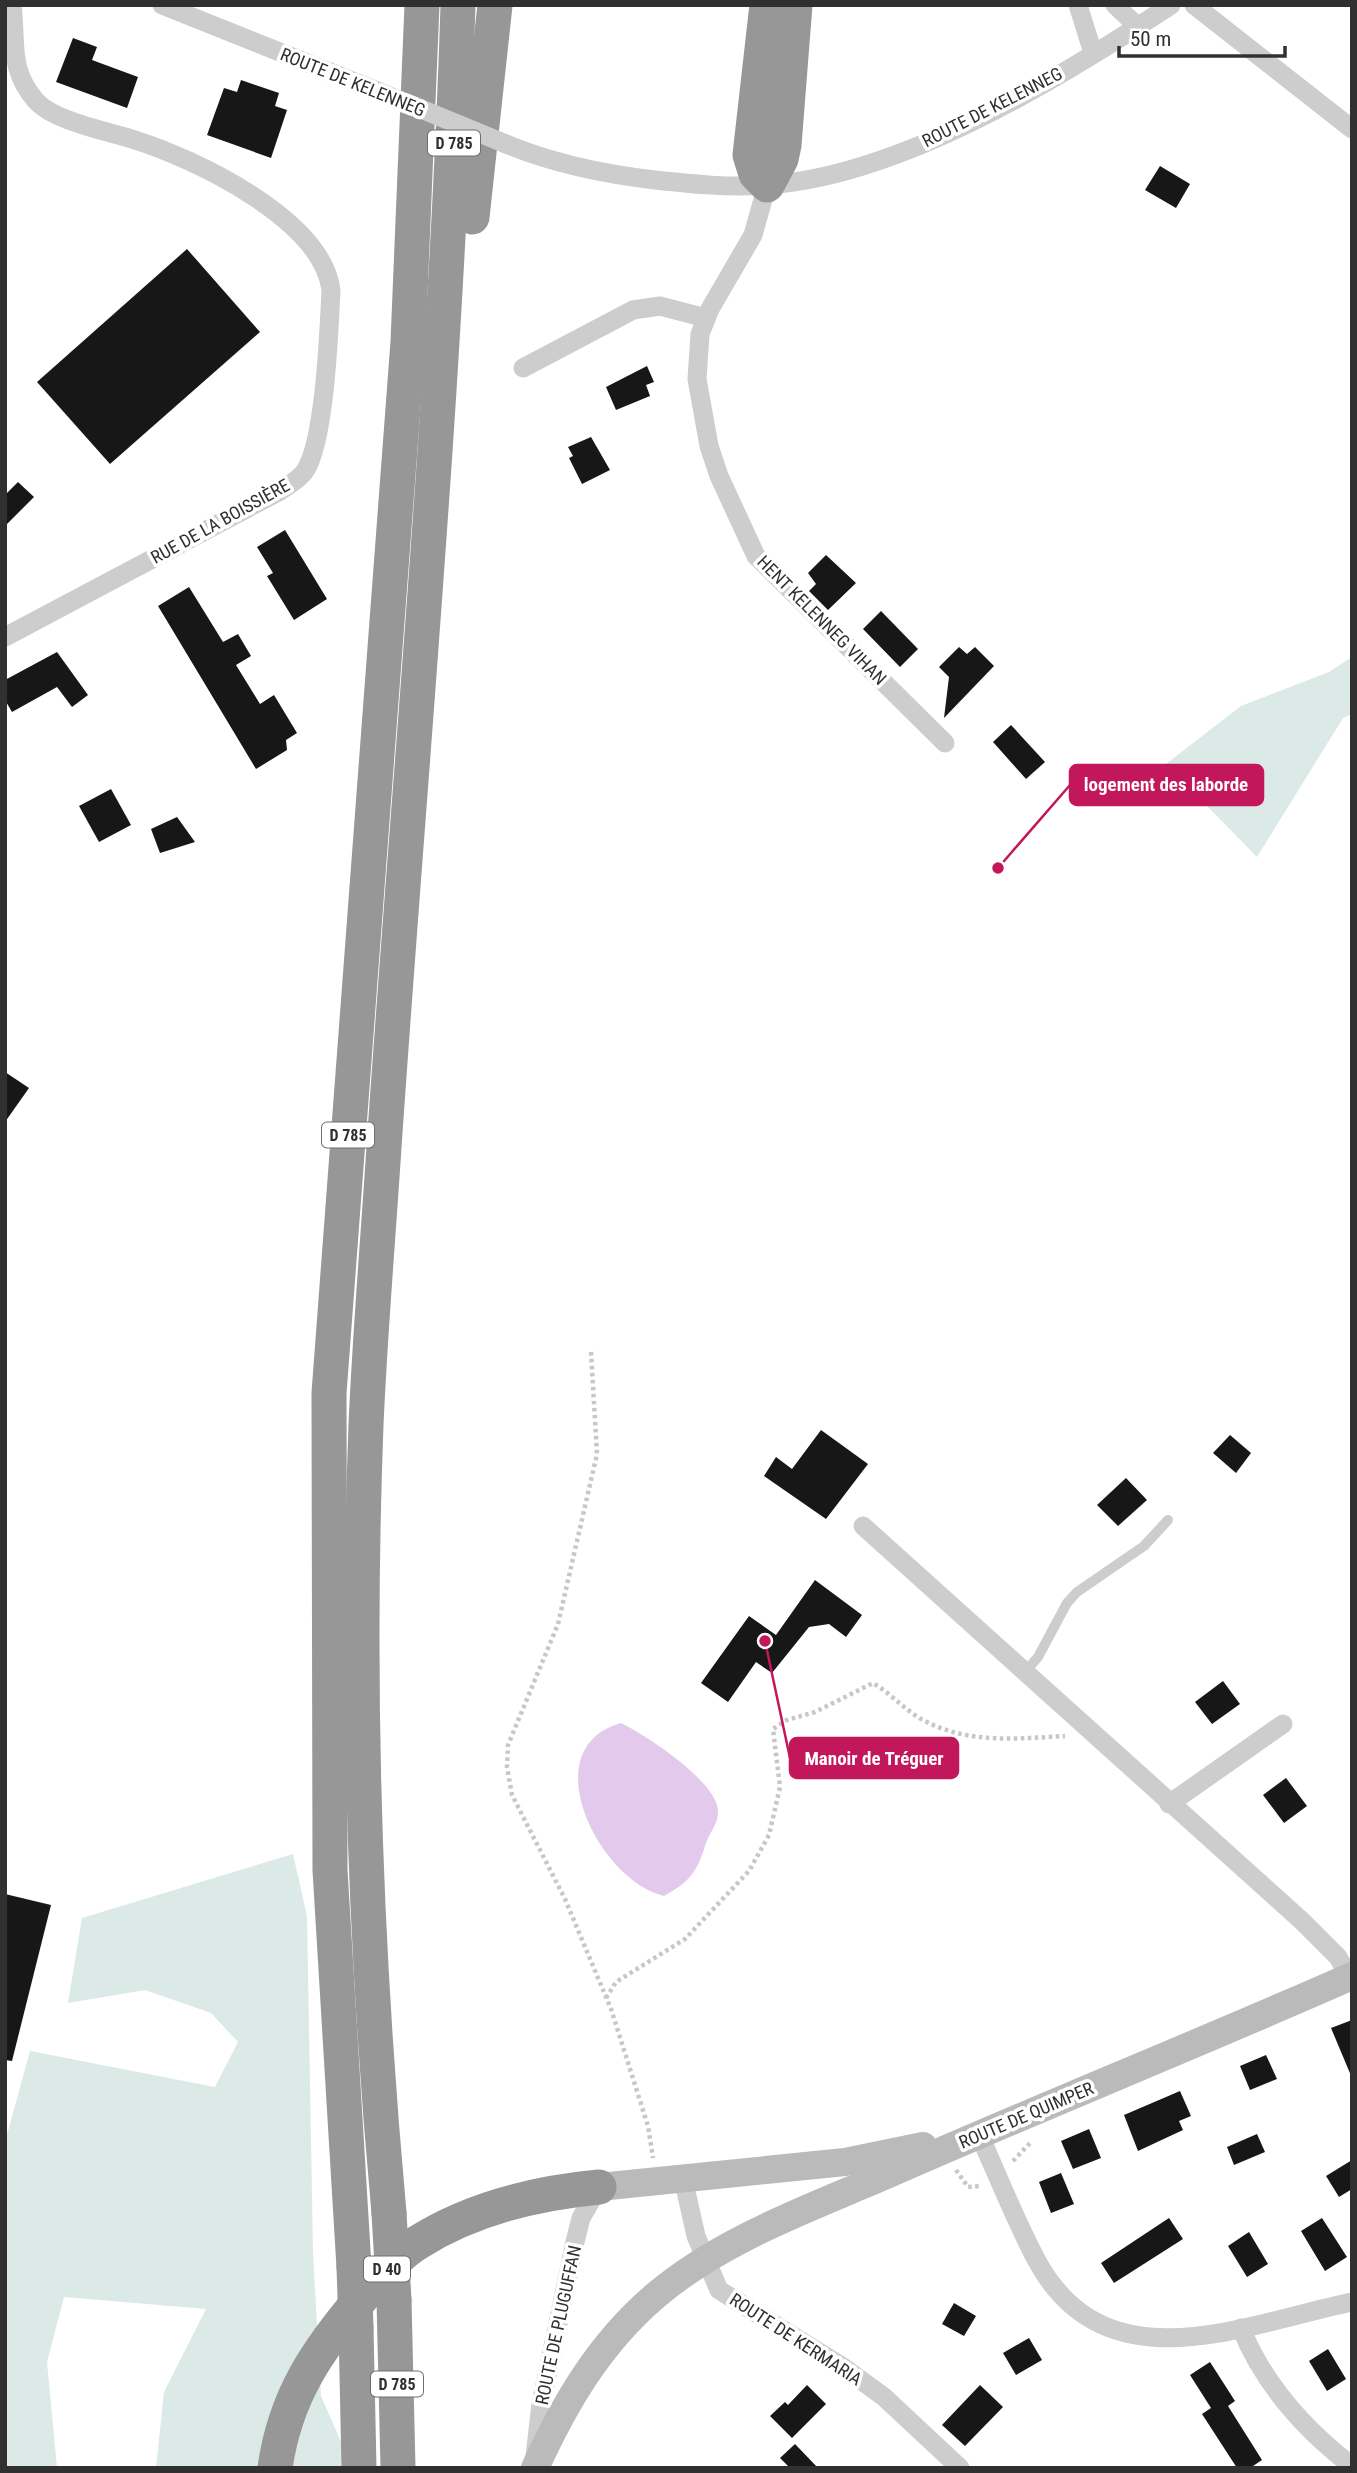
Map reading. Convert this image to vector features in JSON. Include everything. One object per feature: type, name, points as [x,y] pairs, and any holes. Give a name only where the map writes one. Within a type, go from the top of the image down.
[{"type":"highway","name":"D 785","points":[[359,2468],[354,2267],[329,1858],[328,1393],[408,342],[422,5]]},
{"type":"highway","name":"D 785","points":[[398,2468],[394,2300],[367,1927],[362,1624],[366,1423],[446,281],[458,5]]},
{"type":"highway","points":[[446,281],[471,228],[495,5]]},
{"type":"highway","points":[[767,5],[750,155],[755,174],[767,185],[785,145],[795,5]]},
{"type":"highway","name":"D 40","points":[[275,2468],[288,2413],[305,2372],[334,2331],[398,2258],[445,2227],[486,2210],[557,2191],[599,2187]]},
{"type":"main road","name":"ROUTE DE QUIMPER","points":[[705,2261],[774,2224],[1350,1977]]},
{"type":"main road","name":"D 40","points":[[599,2187],[845,2162],[979,2134]]},
{"type":"main road","name":"ROUTE DE PLUGUFFAN","points":[[535,2468],[567,2402],[591,2364],[620,2329],[657,2294],[705,2261]]},
{"type":"street","name":"RUE DE LA BOISSIÈRE","points":[[5,637],[279,491],[303,474],[314,448],[321,403],[331,290],[328,275],[307,243],[239,186],[176,154],[65,118],[38,103],[15,63],[12,5]]},
{"type":"street","name":"ROUTE DE KELENNEG","points":[[162,5],[564,165],[676,182],[767,185],[842,172],[941,136],[1093,54],[1171,5]]},
{"type":"street","points":[[1077,5],[1093,54]]},
{"type":"street","points":[[1115,5],[1138,27]]},
{"type":"street","points":[[1194,5],[1352,129]]},
{"type":"street","name":"HENT KELENNEG VIHAN","points":[[767,185],[753,235],[706,318],[700,334],[697,379],[702,423],[719,476],[755,556],[945,743]]},
{"type":"street","points":[[523,368],[632,310],[660,306],[706,318]]},
{"type":"street","points":[[863,1526],[1323,1941],[1338,1957],[1350,1977]]},
{"type":"street","points":[[1169,1804],[1283,1724]]},
{"type":"street","points":[[979,2134],[1038,2262],[1055,2286],[1091,2319],[1120,2332],[1162,2339],[1185,2339],[1352,2302]]},
{"type":"street","name":"ROUTE DE KERMARIA","points":[[683,2178],[688,2211],[705,2261],[719,2290],[843,2367],[884,2397],[960,2468]]},
{"type":"street","name":"ROUTE DE PLUGUFFAN","points":[[535,2468],[541,2404],[575,2242],[581,2218],[599,2187]]},
{"type":"street","points":[[1241,2328],[1269,2383],[1321,2441],[1352,2466]]},
{"type":"lane","points":[[1025,1672],[1038,1657],[1067,1603],[1077,1592],[1143,1546],[1168,1520]]},
{"type":"path","points":[[591,1352],[597,1454],[558,1624],[508,1745],[507,1767],[512,1795],[565,1899],[606,1998],[648,2126],[655,2180]]},
{"type":"path","points":[[606,1998],[616,1982],[685,1938],[749,1871],[769,1835],[780,1787],[773,1729],[787,1720],[815,1712],[873,1683],[918,1717],[957,1735],[989,1738],[1094,1734]]},
{"type":"shaded area","points":[[1352,657],[1352,714],[1343,718],[1257,857],[1166,764],[1241,706],[1329,672]]},
{"type":"shaded area","points":[[621,1723],[680,1761],[707,1788],[718,1813],[696,1869],[687,1880],[664,1896],[640,1885],[617,1866],[598,1841],[585,1813],[578,1785],[581,1758],[595,1737]]},
{"type":"shaded area","points":[[293,1854],[307,1916],[313,2252],[321,2396],[342,2444],[341,2468],[156,2468],[164,2392],[206,2309],[64,2297],[47,2362],[57,2468],[5,2468],[5,2142],[30,2051],[215,2087],[238,2042],[211,2013],[145,1990],[68,2003],[82,1918]]},
{"type":"building","points":[[73,38],[97,47],[92,60],[138,77],[127,108],[56,82]]},
{"type":"building","points":[[241,80],[279,93],[275,106],[287,110],[271,158],[207,135],[224,88],[237,92]]},
{"type":"building","points":[[1160,166],[1190,184],[1176,208],[1145,190]]},
{"type":"building","points":[[187,249],[260,332],[110,464],[37,382]]},
{"type":"building","points":[[647,366],[654,382],[646,385],[650,396],[616,410],[606,387]]},
{"type":"building","points":[[591,437],[610,470],[582,484],[569,458],[573,456],[568,447]]},
{"type":"building","points":[[18,482],[34,497],[5,526],[5,495]]},
{"type":"building","points":[[285,530],[327,599],[294,620],[267,576],[273,573],[257,547]]},
{"type":"building","points":[[826,555],[856,583],[828,610],[809,591],[816,584],[808,573]]},
{"type":"building","points":[[189,587],[223,642],[238,634],[251,656],[236,665],[260,704],[274,695],[297,733],[286,740],[287,750],[256,769],[158,606]]},
{"type":"building","points":[[881,611],[918,649],[900,667],[863,629]]},
{"type":"building","points":[[959,647],[967,654],[975,647],[994,666],[944,718],[949,677],[939,667]]},
{"type":"building","points":[[57,652],[88,695],[72,707],[57,687],[12,712],[5,700],[5,680]]},
{"type":"building","points":[[1011,725],[1045,762],[1026,779],[993,742]]},
{"type":"building","points":[[111,789],[131,825],[99,842],[79,806]]},
{"type":"building","points":[[177,817],[195,842],[160,853],[151,829]]},
{"type":"building","points":[[5,1072],[29,1088],[5,1122]]},
{"type":"building","points":[[821,1430],[868,1464],[826,1519],[764,1476],[776,1457],[792,1469]]},
{"type":"building","points":[[1230,1435],[1251,1453],[1236,1473],[1213,1453]]},
{"type":"building","points":[[1126,1478],[1147,1500],[1118,1526],[1097,1505]]},
{"type":"building","points":[[815,1580],[862,1615],[846,1637],[829,1624],[809,1627],[772,1673],[756,1662],[728,1702],[701,1683],[749,1616],[776,1635]]},
{"type":"building","points":[[1223,1681],[1240,1704],[1212,1724],[1195,1702]]},
{"type":"building","points":[[1286,1778],[1307,1806],[1284,1823],[1263,1795]]},
{"type":"building","points":[[5,1894],[51,1905],[12,2061],[5,2060]]},
{"type":"building","points":[[1352,2020],[1352,2078],[1331,2028]]},
{"type":"building","points":[[1266,2055],[1277,2079],[1250,2090],[1240,2066]]},
{"type":"building","points":[[1180,2091],[1191,2116],[1179,2121],[1183,2130],[1138,2151],[1124,2115]]},
{"type":"building","points":[[1089,2129],[1101,2158],[1073,2169],[1061,2141]]},
{"type":"building","points":[[1257,2134],[1265,2152],[1234,2165],[1227,2147]]},
{"type":"building","points":[[1352,2160],[1352,2189],[1339,2197],[1326,2176]]},
{"type":"building","points":[[1061,2173],[1074,2204],[1051,2213],[1039,2182]]},
{"type":"building","points":[[1169,2218],[1183,2239],[1114,2283],[1101,2263]]},
{"type":"building","points":[[1322,2218],[1347,2257],[1325,2271],[1301,2231]]},
{"type":"building","points":[[1249,2232],[1268,2264],[1247,2277],[1228,2246]]},
{"type":"building","points":[[954,2303],[976,2316],[964,2336],[942,2324]]},
{"type":"building","points":[[1029,2338],[1042,2360],[1016,2375],[1003,2353]]},
{"type":"building","points":[[1328,2349],[1346,2379],[1327,2391],[1309,2361]]},
{"type":"building","points":[[1210,2362],[1235,2401],[1228,2406],[1262,2460],[1250,2468],[1237,2468],[1202,2414],[1211,2408],[1190,2375]]},
{"type":"building","points":[[807,2385],[826,2404],[792,2438],[770,2416],[785,2402],[788,2405]]},
{"type":"building","points":[[980,2385],[1003,2407],[965,2446],[942,2425]]},
{"type":"building","points":[[795,2444],[818,2468],[790,2468],[780,2458]]},
{"type":"place","name":"logement des laborde","points":[[998,868]]},
{"type":"place","name":"Manoir de Tréguer","points":[[765,1641]]}]
